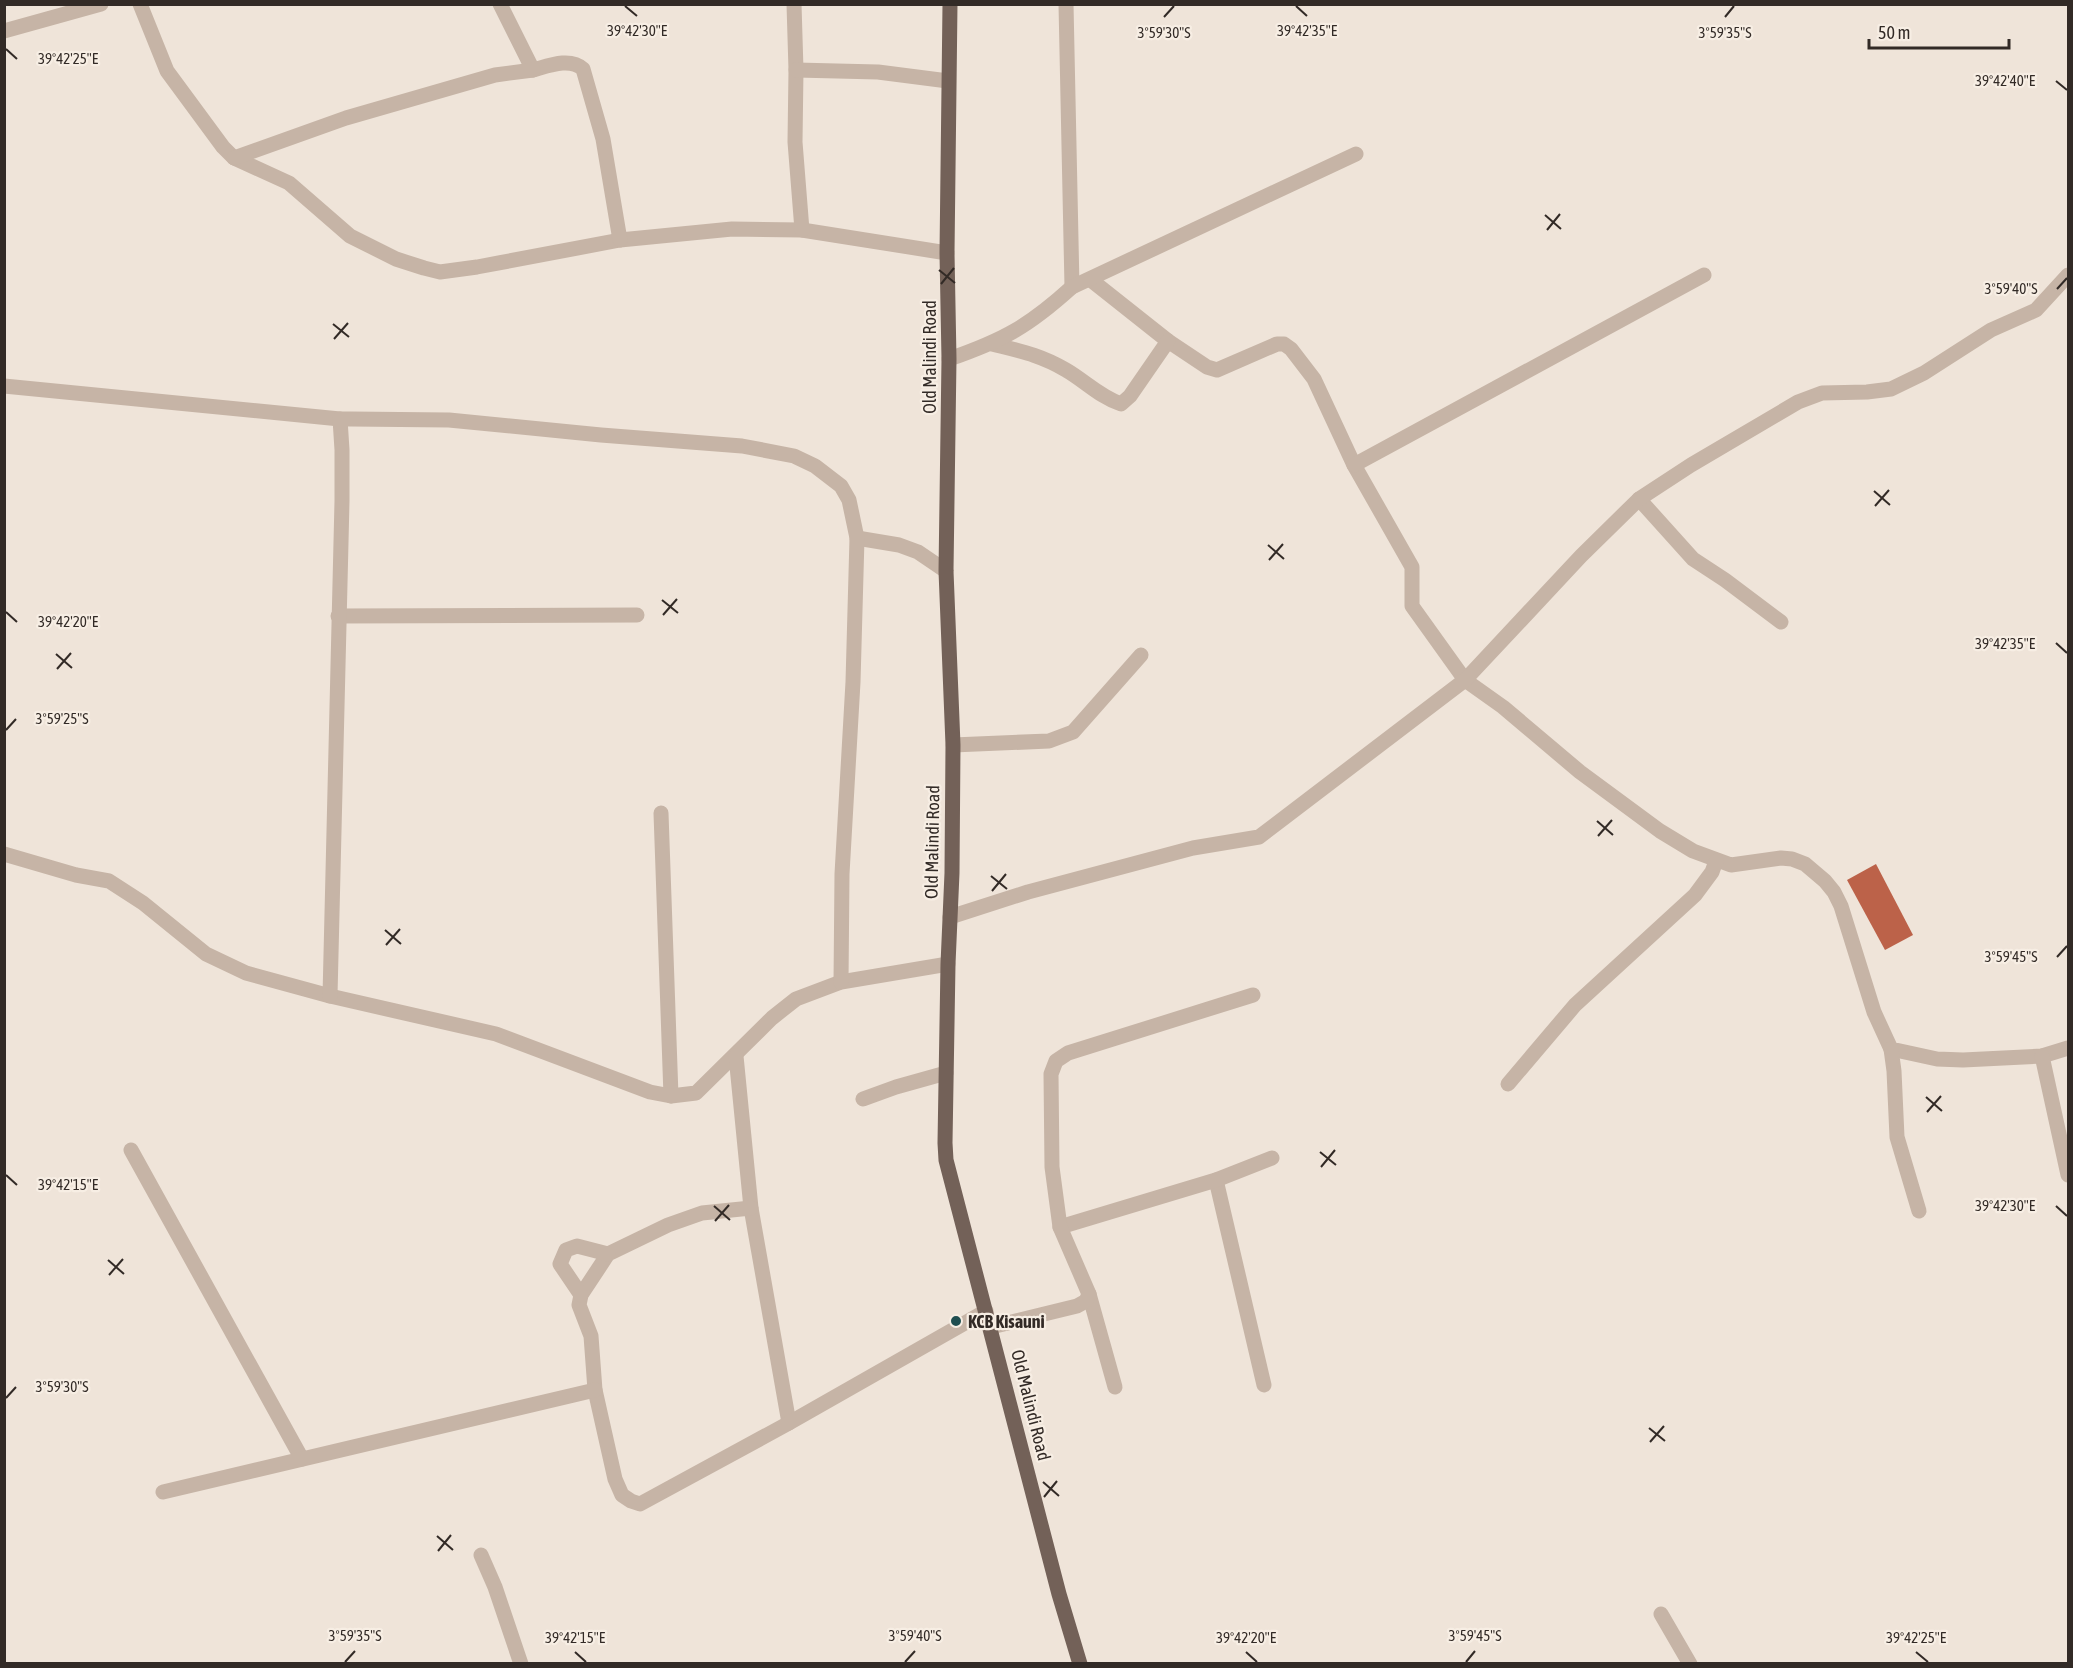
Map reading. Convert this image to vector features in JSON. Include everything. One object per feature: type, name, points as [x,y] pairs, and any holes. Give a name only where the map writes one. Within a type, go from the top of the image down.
[{"type":"main road","name":"Old Malindi Road","points":[[950,4],[946,572],[953,744],[946,1160],[1056,1583],[1080,1664]]},
{"type":"street","points":[[4,30],[101,4]]},
{"type":"street","points":[[140,4],[167,71],[223,147],[234,158],[289,183],[350,236],[396,259],[440,272],[620,240],[732,229],[802,230],[947,253]]},
{"type":"street","points":[[500,4],[533,70]]},
{"type":"street","points":[[794,4],[795,142],[802,230]]},
{"type":"street","points":[[1066,4],[1072,287]]},
{"type":"street","points":[[234,158],[346,118],[495,75],[571,62],[583,69],[603,139],[620,240]]},
{"type":"street","points":[[796,70],[878,72],[948,81]]},
{"type":"street","points":[[949,359],[992,344],[1020,330],[1044,313],[1072,287],[1356,154]]},
{"type":"street","points":[[1354,465],[1704,275]]},
{"type":"street","points":[[950,917],[1028,892],[1193,848],[1259,837],[1465,680],[1588,549],[1639,499],[1701,459],[1798,402],[1822,393],[1891,389],[1924,373],[1991,330],[2036,310],[2068,275]]},
{"type":"street","points":[[1091,280],[1168,341],[1208,368],[1217,370],[1277,344],[1284,344],[1314,379],[1354,465],[1412,567],[1412,606],[1465,680],[1503,707],[1580,772],[1651,824],[1693,851],[1731,865],[1781,858],[1792,859],[1805,864],[1825,881],[1841,906],[1874,1012],[1891,1049],[1897,1137],[1919,1211]]},
{"type":"street","points":[[992,344],[1037,355],[1068,370],[1109,400],[1121,404],[1130,396],[1168,341]]},
{"type":"street","points":[[4,386],[340,419],[449,420],[742,446],[794,456],[815,466],[841,486],[849,500],[857,538],[853,682],[842,874],[841,982]]},
{"type":"street","points":[[330,996],[342,491],[340,419]]},
{"type":"street","points":[[1639,499],[1693,559],[1781,622]]},
{"type":"street","points":[[857,538],[898,545],[918,552],[946,572]]},
{"type":"street","points":[[338,616],[637,615]]},
{"type":"street","points":[[953,744],[1048,741],[1073,732],[1141,655]]},
{"type":"street","points":[[661,813],[671,1096]]},
{"type":"street","points":[[4,854],[76,875],[109,881],[143,903],[206,954],[246,974],[496,1034],[650,1092],[671,1096],[696,1094],[772,1018],[796,999],[841,982],[948,964]]},
{"type":"street","points":[[1508,1084],[1575,1005],[1695,895],[1712,872],[1716,861]]},
{"type":"street","points":[[1114,1386],[1089,1294],[1060,1227],[1052,1167],[1051,1074],[1056,1061],[1068,1053],[1253,995]]},
{"type":"street","points":[[1891,1049],[1937,1059],[1963,1060],[2043,1056],[2068,1048]]},
{"type":"street","points":[[736,1056],[751,1208],[789,1423]]},
{"type":"street","points":[[2043,1056],[2068,1175]]},
{"type":"street","points":[[863,1099],[946,1073]]},
{"type":"street","points":[[131,1150],[302,1459]]},
{"type":"street","points":[[1060,1227],[1216,1180],[1272,1158]]},
{"type":"street","points":[[1216,1180],[1264,1385]]},
{"type":"street","points":[[751,1208],[702,1213],[668,1225],[608,1254],[581,1295],[579,1305],[591,1336],[595,1390],[615,1479],[622,1495],[631,1501],[640,1504],[789,1423],[986,1311]]},
{"type":"street","points":[[581,1295],[560,1264],[566,1250],[577,1246],[608,1254]]},
{"type":"street","points":[[991,1327],[1077,1306],[1086,1301],[1089,1294]]},
{"type":"street","points":[[163,1492],[595,1390]]},
{"type":"street","points":[[481,1555],[495,1587],[521,1664]]},
{"type":"street","points":[[1661,1614],[1690,1664]]},
{"type":"building","points":[[1876,864],[1913,935],[1885,950],[1847,880]]},
{"type":"place","name":"KCB Kisauni","points":[[956,1321]]}]
